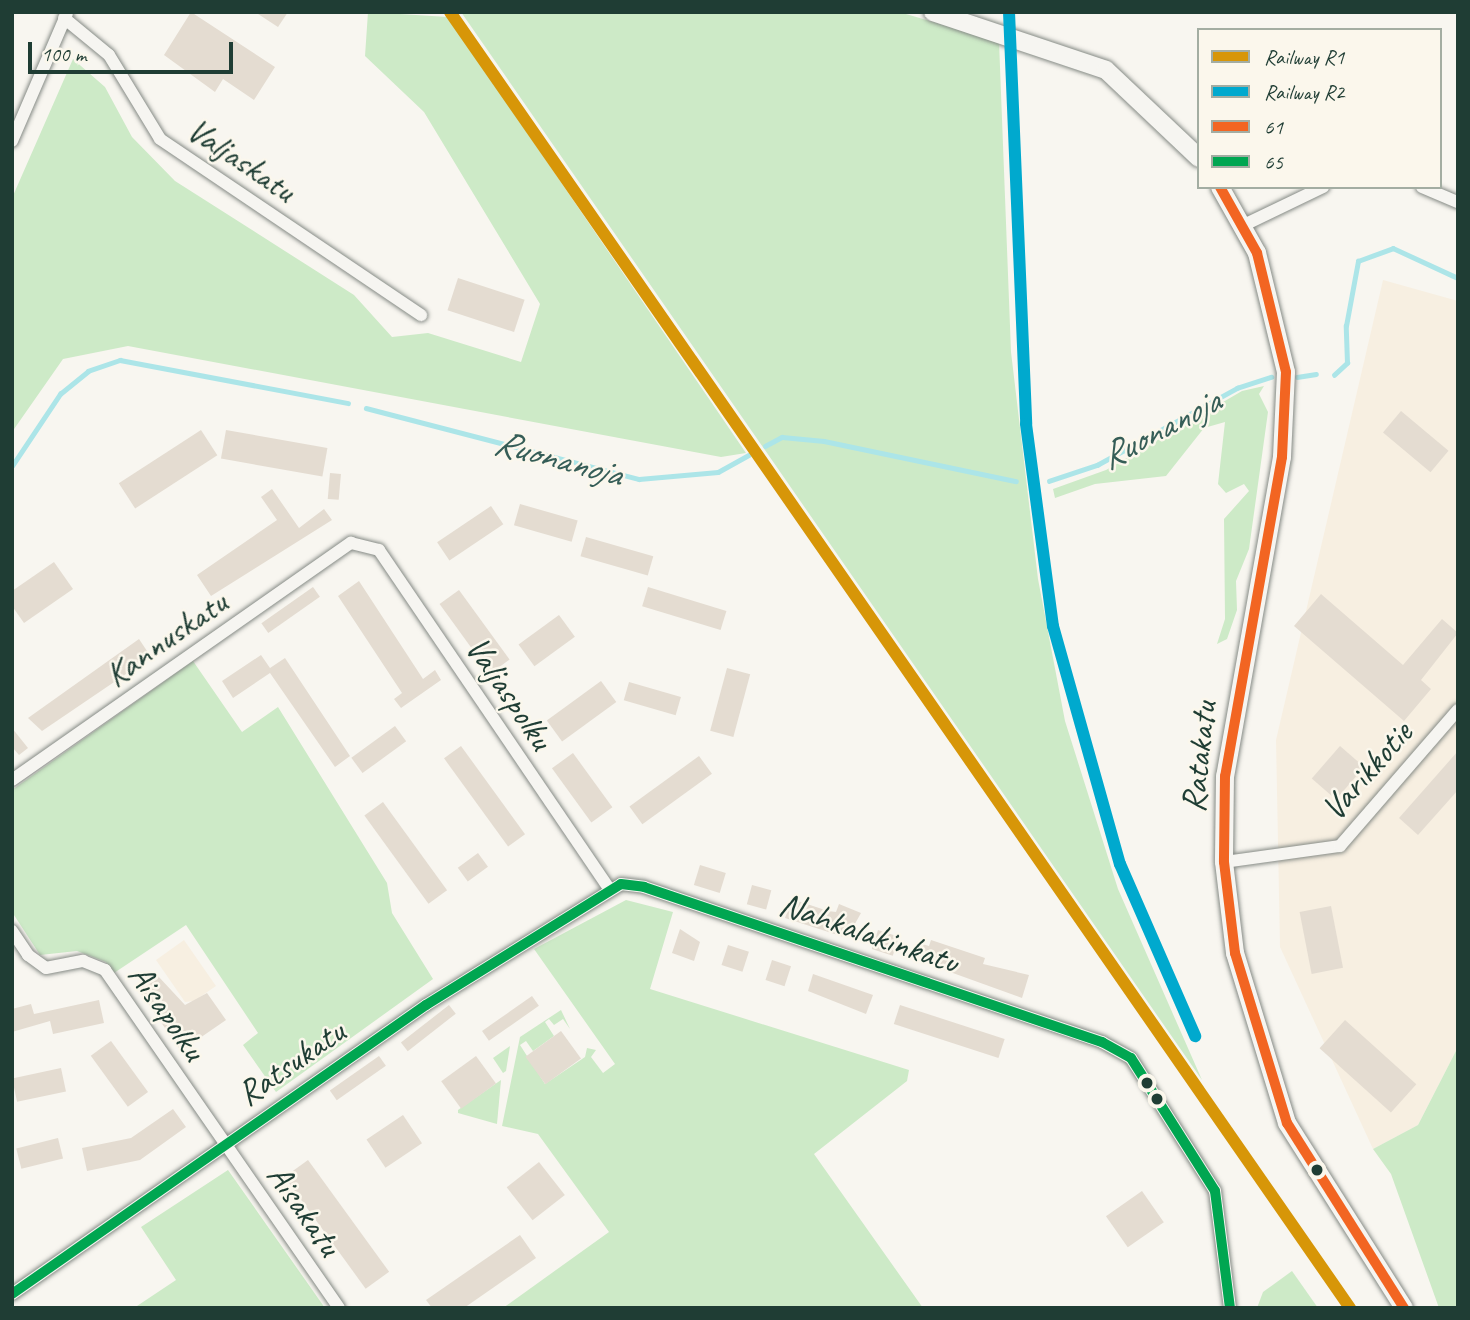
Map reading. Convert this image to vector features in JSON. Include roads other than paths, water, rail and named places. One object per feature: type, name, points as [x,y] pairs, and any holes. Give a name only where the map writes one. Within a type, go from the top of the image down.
[{"type":"main road","points":[[933,12],[1077,56],[1131,90],[1197,156]]},
{"type":"main road","name":"Ratakatu","points":[[1221,189],[1244,225],[1278,319],[1286,413],[1230,734],[1224,862],[1244,989],[1287,1123],[1404,1308]]},
{"type":"street","points":[[12,141],[66,15]]},
{"type":"street","name":"Valjaskatu","points":[[66,15],[109,55],[160,139],[421,315]]},
{"type":"street","points":[[1244,225],[1318,189]]},
{"type":"street","points":[[1427,189],[1458,202]]},
{"type":"street","name":"Kannuskatu","points":[[12,780],[351,543]]},
{"type":"street","name":"Valjaspolku","points":[[351,543],[379,550],[610,890]]},
{"type":"street","name":"Varikkotie","points":[[1224,862],[1340,846],[1458,710]]},
{"type":"street","name":"Nahkalakinkatu","points":[[610,890],[644,887],[1110,1045],[1131,1058],[1215,1191],[1230,1308]]},
{"type":"street","name":"Ratsukatu","points":[[12,1294],[426,1005],[610,890]]},
{"type":"street","name":"Aisapolku","points":[[12,931],[28,955],[47,968],[83,961],[105,970],[224,1144]]},
{"type":"street","name":"Aisakatu","points":[[224,1144],[339,1308]]},
{"type":"street","points":[[12,1302],[16,1308]]},
{"type":"waterway","name":"Ruonanoja","points":[[1334,375],[1347,363],[1346,326],[1358,261],[1393,248],[1458,278]]},
{"type":"waterway","name":"Ruonanoja","points":[[12,466],[60,394],[88,371],[120,360],[348,403]]},
{"type":"waterway","name":"Ruonanoja","points":[[1297,377],[1316,374]]},
{"type":"waterway","name":"Ruonanoja","points":[[1049,481],[1097,465],[1237,388],[1271,377]]},
{"type":"waterway","name":"Ruonanoja","points":[[366,408],[639,479],[718,472],[749,455]]},
{"type":"waterway","name":"Ruonanoja","points":[[765,446],[782,437],[824,441],[1016,481]]},
{"type":"rail line","name":"R1","points":[[450,12],[1350,1308]]},
{"type":"rail line","name":"R2","points":[[1009,12],[1026,424],[1053,626],[1120,864],[1195,1036]]}]
